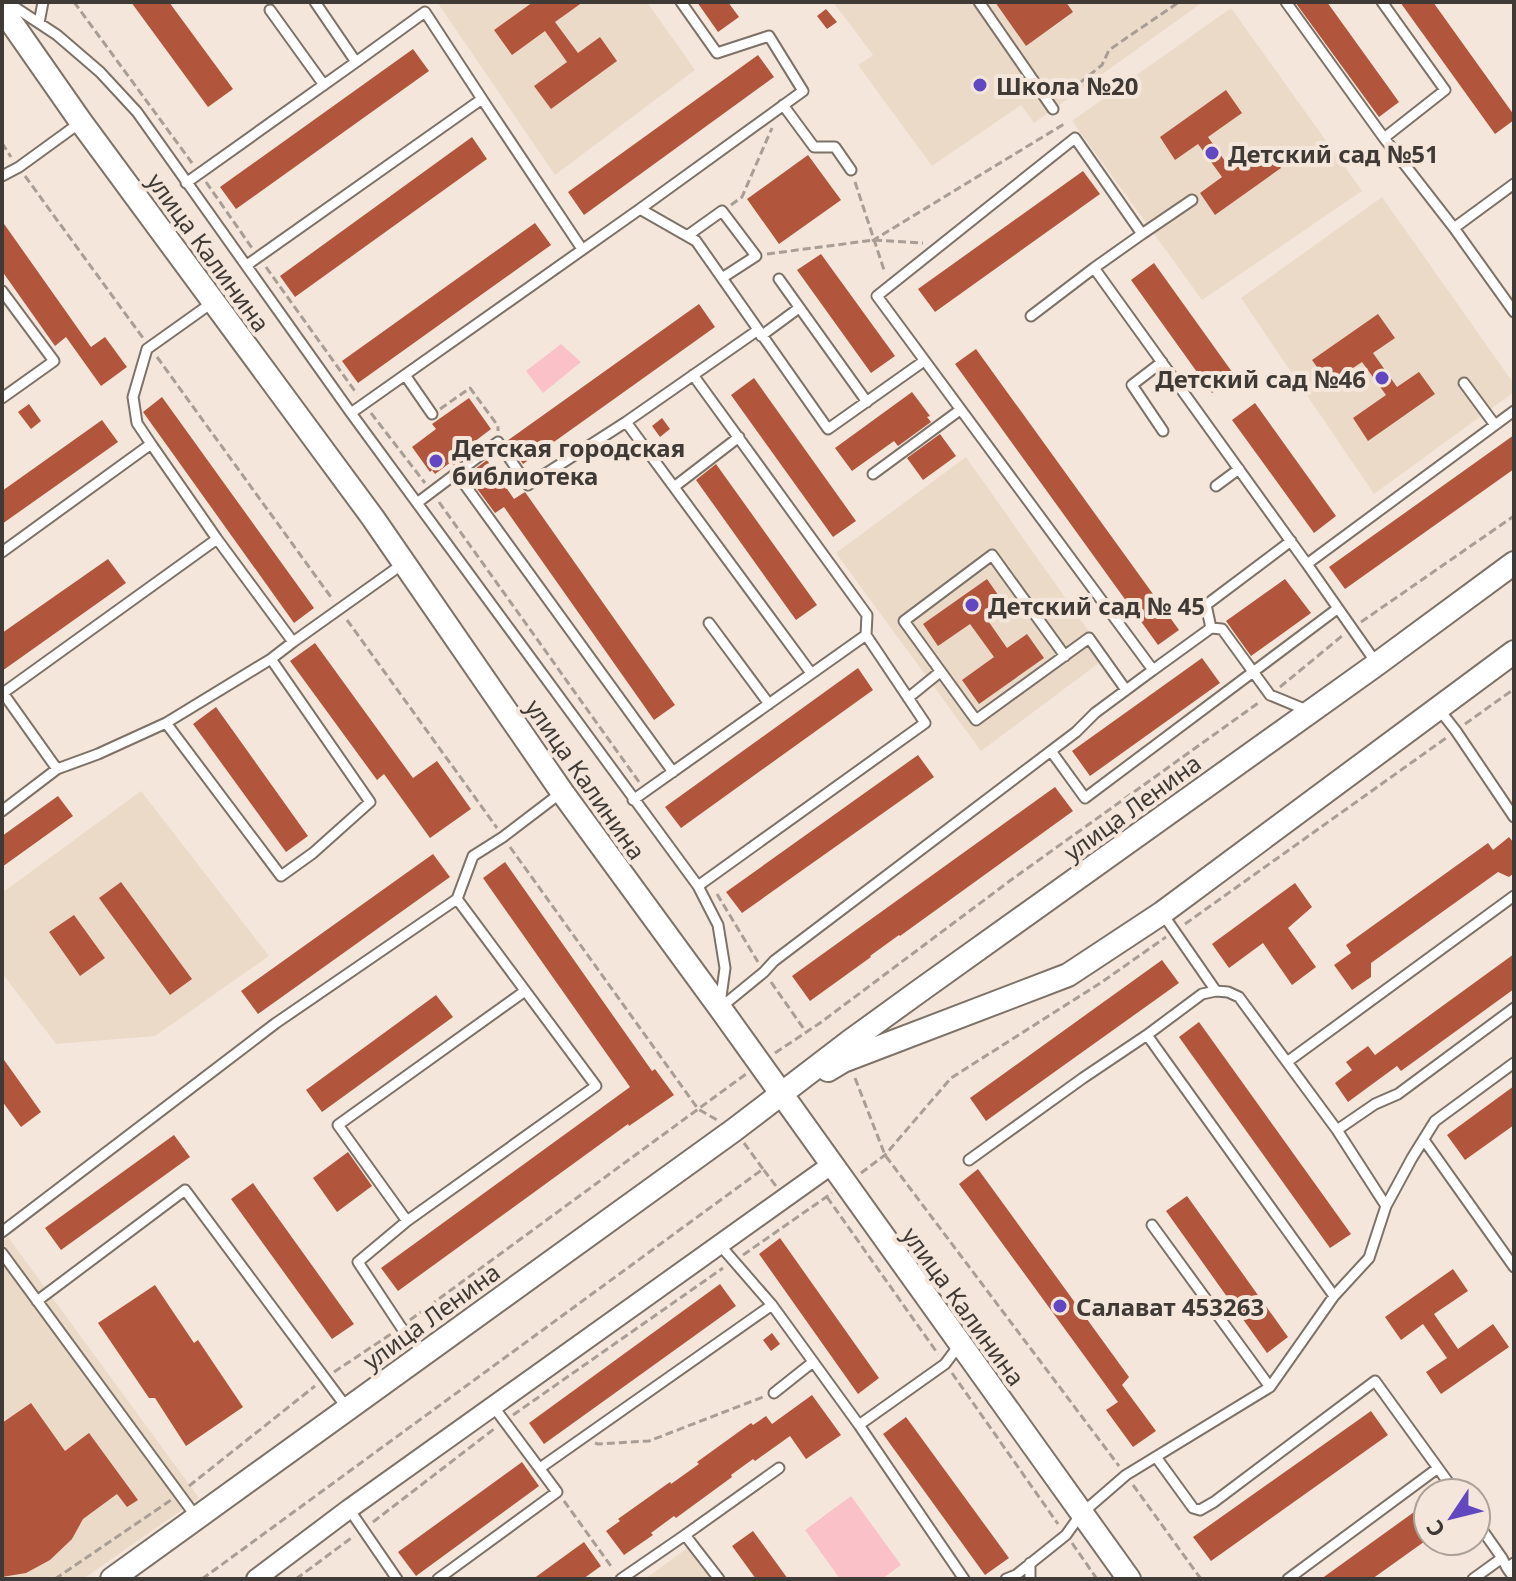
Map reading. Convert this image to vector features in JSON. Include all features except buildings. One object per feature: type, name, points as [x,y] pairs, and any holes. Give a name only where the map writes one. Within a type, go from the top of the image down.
[{"type":"street","name":"улица Калинина","points":[[2,9],[81,122],[405,563],[562,792],[1129,1579]]},
{"type":"street","name":"улица Ленина","points":[[112,1579],[781,1095],[872,1025],[1514,563]]},
{"type":"street","name":"улица Ленина","points":[[781,1095],[843,1061],[1068,975],[1168,922],[1437,707],[1514,652]]},
{"type":"street","points":[[256,1579],[349,1509],[499,1413],[719,1244],[831,1165]]},
{"type":"lane","points":[[7,2],[57,35],[100,72],[137,112],[351,413],[698,886],[718,925],[725,968],[720,1008]]},
{"type":"lane","points":[[39,23],[43,2]]},
{"type":"lane","points":[[315,2],[356,62]]},
{"type":"lane","points":[[351,413],[803,91],[769,36],[717,53],[681,2]]},
{"type":"lane","points":[[979,2],[1053,109]]},
{"type":"lane","points":[[1286,2],[1514,312]]},
{"type":"lane","points":[[1382,2],[1445,90],[1384,138]]},
{"type":"lane","points":[[270,10],[324,85]]},
{"type":"lane","points":[[186,183],[425,12],[582,249]]},
{"type":"lane","points":[[247,265],[482,99]]},
{"type":"lane","points":[[782,106],[814,147],[835,147],[851,170]]},
{"type":"lane","points":[[2,176],[81,122]]},
{"type":"lane","points":[[1142,234],[1075,138],[877,296],[1153,670]]},
{"type":"lane","points":[[1454,228],[1514,184]]},
{"type":"lane","points":[[1031,316],[1192,200]]},
{"type":"lane","points":[[640,209],[696,241],[828,429],[924,361]]},
{"type":"lane","points":[[687,236],[722,211],[756,256],[722,278]]},
{"type":"lane","points":[[1094,268],[1377,664]]},
{"type":"lane","points":[[779,279],[867,402]]},
{"type":"lane","points":[[2,291],[54,361],[2,398]]},
{"type":"lane","points":[[213,302],[147,349],[133,397],[137,423],[293,642]]},
{"type":"lane","points":[[417,503],[498,442],[528,485],[799,308]]},
{"type":"lane","points":[[1162,362],[1132,385],[1163,431]]},
{"type":"lane","points":[[405,375],[432,414]]},
{"type":"lane","points":[[693,375],[867,615],[866,635],[925,723],[698,886]]},
{"type":"lane","points":[[1464,383],[1495,425]]},
{"type":"lane","points":[[873,474],[960,410]]},
{"type":"lane","points":[[1307,564],[1514,411]]},
{"type":"lane","points":[[626,422],[811,673]]},
{"type":"lane","points":[[674,487],[739,437]]},
{"type":"lane","points":[[2,552],[151,444]]},
{"type":"lane","points":[[1216,486],[1239,469]]},
{"type":"lane","points":[[457,474],[673,772]]},
{"type":"lane","points":[[57,769],[3,692],[217,539]]},
{"type":"lane","points":[[1211,628],[1206,605],[1291,541]]},
{"type":"lane","points":[[1065,656],[992,555],[904,621],[976,720],[1065,656],[1089,638],[1126,690]]},
{"type":"lane","points":[[2,811],[57,769],[166,723],[271,659],[405,563]]},
{"type":"lane","points":[[1051,751],[1085,798],[1337,609]]},
{"type":"lane","points":[[709,623],[769,704]]},
{"type":"lane","points":[[720,1008],[774,961],[1076,732],[1095,713],[1211,628],[1222,629],[1270,695],[1309,711]]},
{"type":"lane","points":[[633,800],[866,635]]},
{"type":"lane","points":[[166,723],[281,876],[313,853],[370,802],[271,659]]},
{"type":"lane","points":[[908,698],[940,672]]},
{"type":"lane","points":[[1437,707],[1514,817]]},
{"type":"lane","points":[[2,1232],[276,1023],[457,899],[473,856],[562,792]]},
{"type":"lane","points":[[1287,1062],[1514,896]]},
{"type":"lane","points":[[424,1353],[401,1327],[358,1262],[407,1221],[596,1086],[457,899]]},
{"type":"lane","points":[[1168,922],[1216,991]]},
{"type":"lane","points":[[407,1221],[338,1125],[525,991]]},
{"type":"lane","points":[[969,1160],[1202,994],[1228,992],[1239,997],[1287,1062],[1337,1130],[1386,1206]]},
{"type":"lane","points":[[1337,1130],[1375,1104],[1398,1094],[1514,1008]]},
{"type":"lane","points":[[1147,1035],[1334,1296]]},
{"type":"lane","points":[[1006,1579],[1016,1575],[1066,1535],[1081,1514],[1126,1475],[1270,1387],[1334,1296],[1369,1258],[1386,1206],[1435,1121],[1514,1063]]},
{"type":"lane","points":[[1424,1140],[1514,1267]]},
{"type":"lane","points":[[37,1301],[185,1190],[347,1408]]},
{"type":"lane","points":[[1152,1225],[1270,1387]]},
{"type":"lane","points":[[719,1244],[772,1305],[964,1579]]},
{"type":"lane","points":[[2,1253],[197,1518]]},
{"type":"lane","points":[[540,1468],[772,1305]]},
{"type":"lane","points":[[859,1425],[945,1364],[960,1344]]},
{"type":"lane","points":[[774,1393],[813,1362]]},
{"type":"lane","points":[[1156,1457],[1193,1508],[1200,1510],[1375,1381],[1444,1477]]},
{"type":"lane","points":[[438,1579],[557,1492],[499,1413]]},
{"type":"lane","points":[[620,1579],[779,1468]]},
{"type":"lane","points":[[1288,1579],[1438,1468]]},
{"type":"lane","points":[[349,1509],[397,1579]]},
{"type":"lane","points":[[685,1535],[719,1579]]},
{"type":"lane","points":[[1492,1544],[1510,1565],[1514,1578]]},
{"type":"lane","points":[[1473,1579],[1502,1558]]},
{"type":"lane","points":[[1030,1563],[1030,1579]]},
{"type":"path","points":[[74,2],[363,403],[432,492],[646,792]]},
{"type":"path","points":[[1075,138],[1051,106],[1102,65],[1109,50],[1179,2]]},
{"type":"path","points":[[742,197],[782,106]]},
{"type":"path","points":[[874,240],[1064,124]]},
{"type":"path","points":[[2,143],[698,1109],[401,1327],[324,1379],[180,1493],[55,1579]]},
{"type":"path","points":[[851,170],[889,287]]},
{"type":"path","points":[[756,256],[874,240],[942,244]]},
{"type":"path","points":[[432,414],[470,388],[498,426],[498,442]]},
{"type":"path","points":[[708,879],[764,972],[806,1032],[1049,852],[1270,695],[1351,629],[1514,516]]},
{"type":"path","points":[[885,1155],[951,1078],[1102,982],[1168,922],[1456,731],[1514,689]]},
{"type":"path","points":[[855,1078],[885,1155],[1201,1579]]},
{"type":"path","points":[[202,1579],[763,1169],[785,1197]]},
{"type":"path","points":[[296,1579],[484,1438],[499,1413],[827,1197],[1097,1579]]},
{"type":"path","points":[[584,1437],[598,1444],[649,1441],[774,1393]]},
{"type":"path","points":[[557,1492],[620,1579]]},
{"type":"shaded area","points":[[437,2],[647,2],[695,70],[555,175]]},
{"type":"shaded area","name":"Школа №20","points":[[833,2],[1203,2],[1034,123],[1021,105],[932,166],[858,65],[873,55]]},
{"type":"shaded area","points":[[1231,8],[1362,191],[1202,300],[1072,121]]},
{"type":"shaded area","points":[[1382,197],[1514,384],[1514,392],[1374,494],[1241,298]]},
{"type":"shaded area","points":[[561,344],[581,362],[543,393],[526,371]]},
{"type":"shaded area","name":"Детский сад № 45","points":[[966,457],[1107,657],[981,751],[836,553]]},
{"type":"shaded area","points":[[141,791],[269,956],[155,1036],[56,1044],[2,973],[2,893]]},
{"type":"shaded area","points":[[8,1237],[199,1498],[83,1579],[2,1579],[2,1242]]},
{"type":"shaded area","points":[[851,1496],[901,1565],[882,1579],[840,1579],[805,1530]]},
{"type":"shaded area","points":[[690,1546],[714,1579],[645,1579]]},
{"type":"place","name":"Школа №20","points":[[980,85]]},
{"type":"place","name":"Детский сад №51","points":[[1212,153]]},
{"type":"place","name":"Детский сад №46","points":[[1382,378]]},
{"type":"place","name":"Детская городская библиотека","points":[[436,461]]},
{"type":"place","name":"Детский сад № 45","points":[[972,605]]},
{"type":"place","name":"Салават 453263","points":[[1060,1306]]}]
